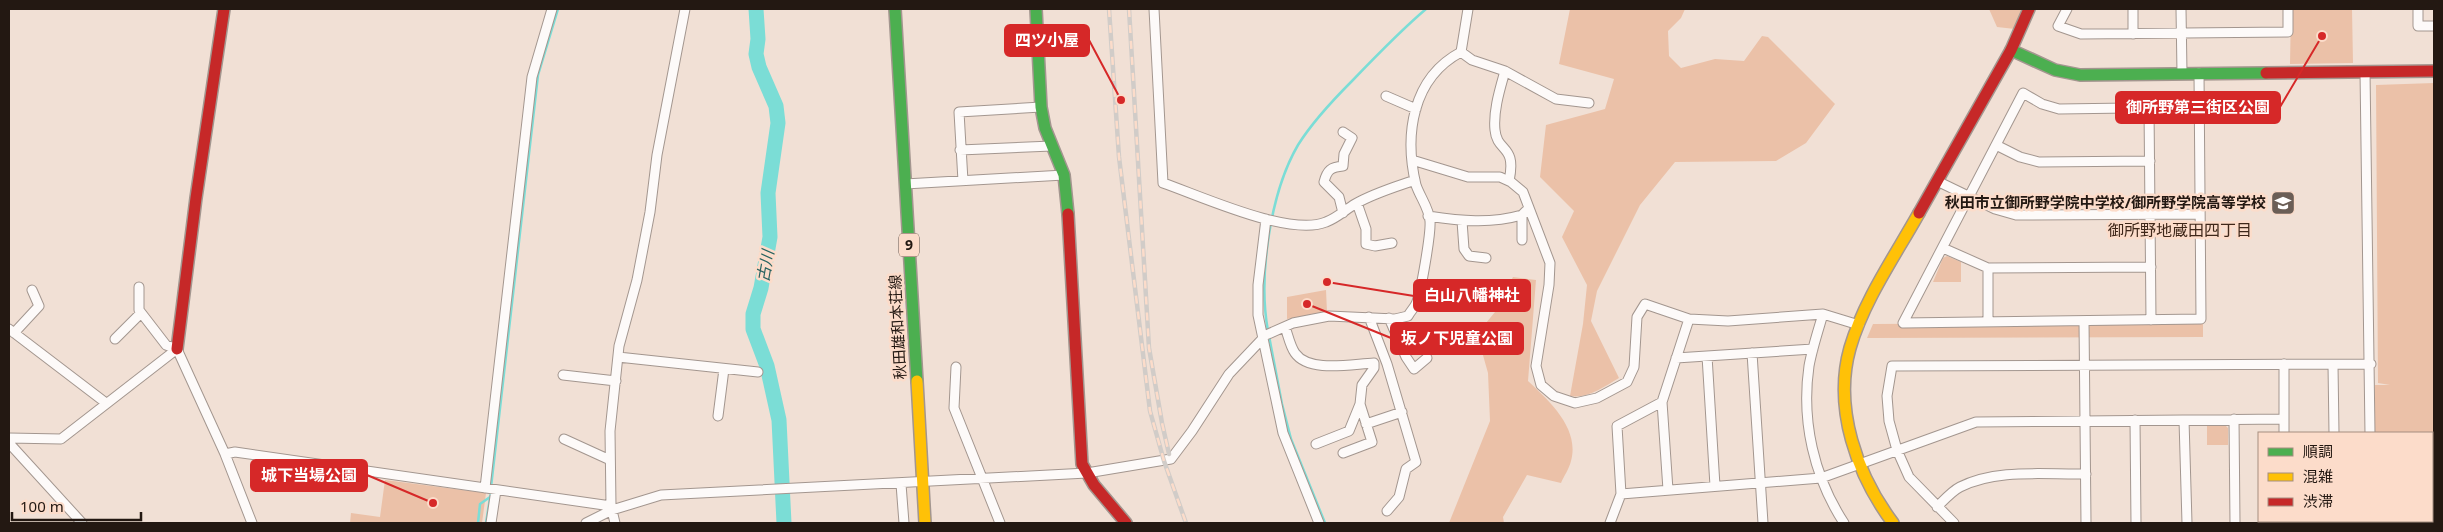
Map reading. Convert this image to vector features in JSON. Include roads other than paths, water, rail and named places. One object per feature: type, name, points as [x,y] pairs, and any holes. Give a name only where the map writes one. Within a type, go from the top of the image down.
[{"type":"street","points":[[224,9],[196,198],[177,349],[225,454],[252,523]]},
{"type":"street","points":[[492,523],[491,489],[532,77],[552,9]]},
{"type":"street","points":[[615,523],[611,508],[610,430],[618,357],[637,280],[650,212],[659,146],[685,9]]},
{"type":"street","name":"秋田雄和本荘線","points":[[895,9],[926,523]]},
{"type":"street","points":[[1036,9],[1041,107],[1052,146],[1064,175],[1068,203],[1082,464],[1094,485],[1126,523]]},
{"type":"street","points":[[1154,9],[1163,183],[1271,221],[1309,226],[1326,222],[1357,203],[1386,189],[1415,180]]},
{"type":"street","points":[[1461,52],[1468,9]]},
{"type":"street","points":[[1893,523],[1870,490],[1859,465],[1848,422],[1845,381],[1850,354],[1859,325],[1937,181],[2012,50],[2029,9]]},
{"type":"street","points":[[2067,9],[2058,26],[2070,32],[2082,34],[2288,32],[2288,9]]},
{"type":"street","points":[[2132,9],[2133,34]]},
{"type":"street","points":[[2182,9],[2182,73]]},
{"type":"street","points":[[2418,9],[2418,26],[2434,26]]},
{"type":"street","points":[[2012,50],[2055,70],[2080,75],[2434,71]]},
{"type":"street","points":[[1461,52],[1472,60],[1505,71],[1556,99],[1589,103]]},
{"type":"street","points":[[586,523],[611,508],[661,495],[984,480],[1087,473],[1171,459],[1192,431],[1229,374],[1264,337],[1285,327],[1329,316],[1389,318],[1408,316],[1416,303],[1430,222],[1415,180],[1412,160],[1411,125],[1416,109],[1433,75],[1445,61],[1461,52]]},
{"type":"street","points":[[1505,71],[1498,99],[1495,130],[1498,139],[1511,155],[1512,168],[1509,181]]},
{"type":"street","points":[[2365,72],[2371,364],[2370,432]]},
{"type":"street","points":[[2199,73],[2201,319],[1903,323],[2023,93],[2042,104],[2059,109],[2199,107]]},
{"type":"street","points":[[1386,96],[1416,109]]},
{"type":"street","points":[[963,181],[958,112],[1041,107]]},
{"type":"street","points":[[2150,107],[2151,320]]},
{"type":"street","points":[[1343,132],[1352,138],[1344,154],[1343,166],[1334,167],[1326,173],[1324,182],[1339,197],[1343,212]]},
{"type":"street","points":[[960,150],[1052,146]]},
{"type":"street","points":[[1996,146],[2039,162],[2150,161]]},
{"type":"street","points":[[1412,160],[1468,177],[1500,178],[1509,181],[1523,192],[1525,212],[1522,240]]},
{"type":"street","points":[[905,184],[1064,175]]},
{"type":"street","points":[[1937,181],[1995,209],[2016,215],[2199,214]]},
{"type":"street","points":[[1357,203],[1366,229],[1366,244],[1375,246],[1392,243]]},
{"type":"street","points":[[1525,212],[1550,263],[1549,285],[1536,366],[1542,385],[1554,396],[1575,403],[1597,398],[1627,382],[1634,367],[1637,317],[1645,304],[1690,319],[1728,321],[1823,314],[1859,325]]},
{"type":"street","points":[[1428,216],[1462,221],[1501,221],[1525,212]]},
{"type":"street","points":[[1271,221],[1258,285],[1258,314],[1283,433],[1319,523]]},
{"type":"street","points":[[1462,221],[1464,249],[1469,256],[1486,258]]},
{"type":"street","points":[[1943,248],[1988,268],[2151,267]]},
{"type":"street","points":[[1988,268],[1988,322]]},
{"type":"street","points":[[139,287],[138,304],[141,313],[166,345],[177,349]]},
{"type":"street","points":[[32,290],[39,306],[11,331],[106,403]]},
{"type":"street","points":[[115,339],[141,313]]},
{"type":"street","points":[[1823,314],[1813,349],[1807,383],[1807,421],[1821,478],[1832,505],[1844,523]]},
{"type":"street","points":[[1369,317],[1402,412],[1416,462],[1406,469],[1400,497],[1387,511]]},
{"type":"street","points":[[1389,318],[1402,350],[1414,369],[1427,358]]},
{"type":"street","points":[[1668,490],[1662,402],[1690,319]]},
{"type":"street","points":[[2084,321],[2086,523]]},
{"type":"street","points":[[1285,327],[1295,352],[1304,361],[1313,366],[1374,363],[1384,357]]},
{"type":"street","points":[[9,438],[61,439],[177,349]]},
{"type":"street","points":[[1676,358],[1813,349]]},
{"type":"street","points":[[1752,353],[1762,482],[1763,523]]},
{"type":"street","points":[[1707,356],[1715,486]]},
{"type":"street","points":[[618,357],[758,372]]},
{"type":"street","points":[[1316,444],[1349,430],[1360,404],[1362,385],[1374,368],[1374,363]]},
{"type":"street","points":[[2284,364],[2284,432]]},
{"type":"street","points":[[1954,523],[1909,477],[1897,450],[1889,421],[1887,396],[1892,366],[2371,364]]},
{"type":"street","points":[[2333,365],[2334,432]]},
{"type":"street","points":[[956,367],[954,408],[1000,523]]},
{"type":"street","points":[[718,416],[724,368]]},
{"type":"street","points":[[563,375],[616,381]]},
{"type":"street","points":[[1610,523],[1621,494],[1617,426],[1662,402]]},
{"type":"street","points":[[1343,454],[1372,442],[1360,404]]},
{"type":"street","points":[[1366,424],[1402,412]]},
{"type":"street","points":[[1621,494],[1821,478],[1976,422],[2284,419]]},
{"type":"street","points":[[2135,420],[2136,523]]},
{"type":"street","points":[[2184,420],[2187,523]]},
{"type":"street","points":[[2234,420],[2235,523]]},
{"type":"street","points":[[564,439],[610,460]]},
{"type":"street","points":[[9,443],[82,523]]},
{"type":"street","points":[[225,454],[235,452],[302,461],[611,508]]},
{"type":"street","points":[[1937,507],[1958,487],[1979,480],[1999,476],[2086,474]]},
{"type":"street","points":[[902,484],[904,523]]},
{"type":"waterway","points":[[491,487],[538,75],[558,9]]},
{"type":"waterway","name":"古川","points":[[756,9],[758,39],[756,54],[759,67],[776,106],[778,123],[768,193],[770,237],[761,288],[753,314],[753,329],[767,366],[779,420],[784,523]]},
{"type":"waterway","points":[[1268,331],[1265,309],[1265,286],[1269,236],[1280,187],[1288,165],[1298,145],[1323,111],[1388,44],[1426,9]]},
{"type":"waterway","points":[[1269,336],[1291,439],[1325,523]]},
{"type":"waterway","points":[[486,523],[491,492]]},
{"type":"waterway","points":[[478,523],[480,504],[490,497]]},
{"type":"railway","points":[[1109,9],[1119,157],[1150,411],[1164,461],[1186,523]]},
{"type":"railway","points":[[1129,9],[1149,348],[1169,454]]},
{"type":"place","name":"御所野第三街区公園","points":[[2322,36]]},
{"type":"place","name":"四ツ小屋","points":[[1121,100]]},
{"type":"place","name":"秋田市立御所野学院中学校/御所野学院高等学校","points":[[2283,203]]},
{"type":"place","name":"白山八幡神社","points":[[1327,282]]},
{"type":"place","name":"坂ノ下児童公園","points":[[1307,304]]},
{"type":"place","name":"城下当場公園","points":[[433,503]]},
{"type":"district","name":"御所野地蔵田四丁目","points":[[2180,230]]}]
